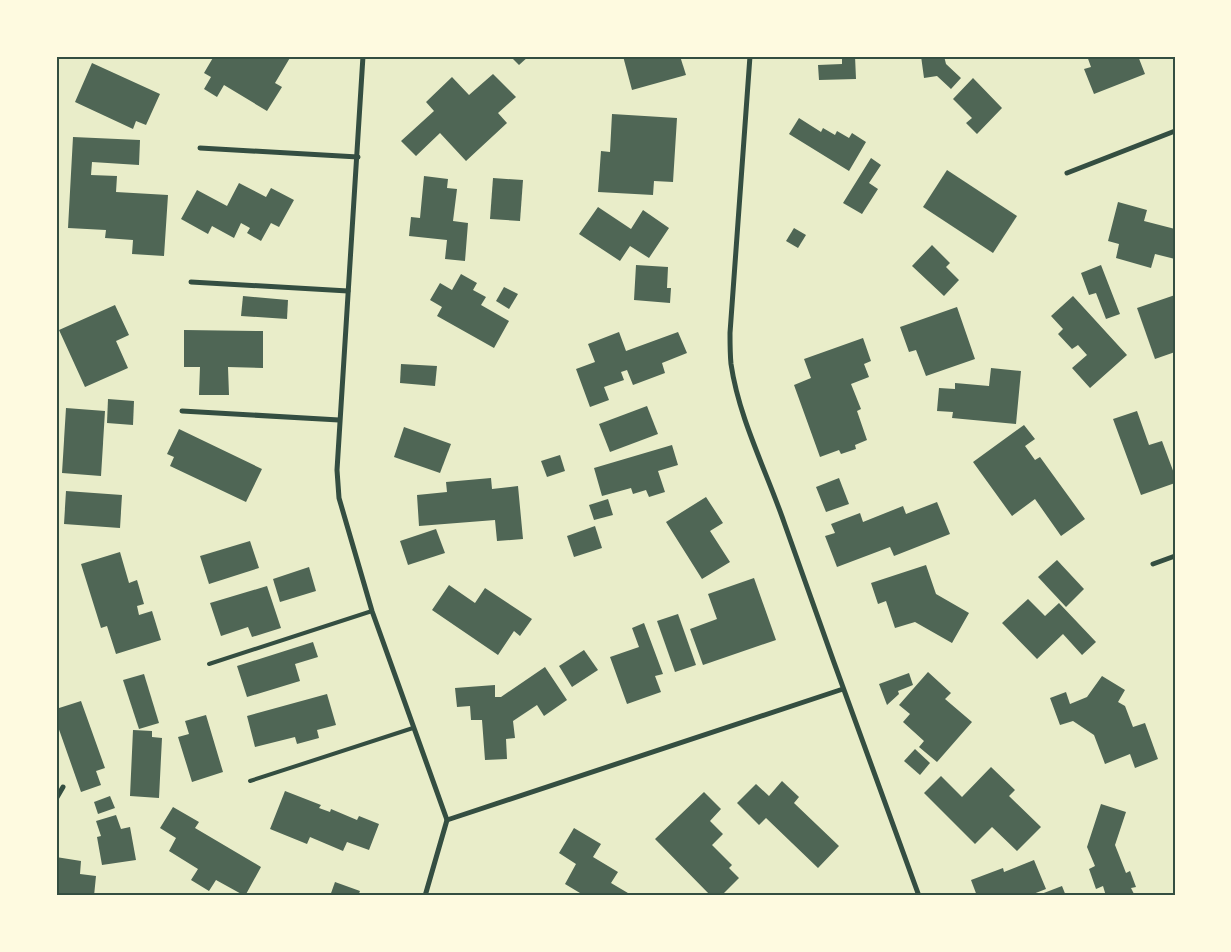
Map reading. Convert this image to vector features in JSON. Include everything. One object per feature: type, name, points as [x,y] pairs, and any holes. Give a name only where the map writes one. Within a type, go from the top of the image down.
[{"type":"street","points":[[364,56],[339,420],[337,470],[339,498],[372,611],[447,820],[425,896]]},
{"type":"street","points":[[750,56],[730,334],[731,363],[738,396],[747,424],[775,494],[843,689],[919,896]]},
{"type":"street","points":[[1067,173],[1175,131]]},
{"type":"street","points":[[200,148],[358,157]]},
{"type":"street","points":[[191,282],[348,291]]},
{"type":"street","points":[[182,411],[339,420]]},
{"type":"street","points":[[1153,564],[1175,556]]},
{"type":"street","points":[[447,820],[843,689]]},
{"type":"street","points":[[56,799],[63,787]]},
{"type":"lane","points":[[209,664],[372,611]]},
{"type":"lane","points":[[250,781],[413,728]]},
{"type":"building","points":[[214,56],[291,56],[275,83],[282,87],[267,111],[224,85],[217,97],[204,89],[211,77],[204,73]]},
{"type":"building","points":[[510,56],[529,56],[519,65]]},
{"type":"building","points":[[623,56],[680,56],[686,75],[632,90]]},
{"type":"building","points":[[796,56],[841,56],[841,58],[796,59]]},
{"type":"building","points":[[842,56],[855,56],[856,79],[819,80],[818,65],[842,64]]},
{"type":"building","points":[[921,56],[944,56],[946,64],[961,78],[951,89],[937,76],[924,78]]},
{"type":"building","points":[[1087,56],[1138,56],[1145,74],[1094,94],[1084,69],[1091,67]]},
{"type":"building","points":[[92,63],[160,94],[146,125],[136,121],[133,129],[75,102]]},
{"type":"building","points":[[493,74],[516,97],[498,113],[507,123],[466,161],[440,133],[416,156],[401,141],[434,111],[426,102],[452,77],[469,95]]},
{"type":"building","points":[[973,78],[1002,108],[977,134],[966,123],[972,118],[953,99]]},
{"type":"building","points":[[612,114],[677,118],[673,182],[654,181],[653,195],[598,192],[601,151],[610,152]]},
{"type":"building","points":[[799,118],[821,132],[823,128],[835,135],[837,131],[849,138],[852,133],[866,142],[849,171],[789,134]]},
{"type":"building","points":[[73,137],[140,140],[139,165],[92,162],[91,175],[117,176],[116,192],[168,195],[164,256],[132,254],[133,240],[105,238],[106,230],[68,228]]},
{"type":"building","points":[[871,158],[881,165],[869,183],[878,189],[862,214],[843,203]]},
{"type":"building","points":[[947,170],[1017,216],[993,253],[923,207]]},
{"type":"building","points":[[424,176],[448,179],[447,188],[457,189],[453,221],[468,223],[465,261],[445,259],[447,240],[409,236],[411,217],[420,218]]},
{"type":"building","points":[[493,178],[523,180],[520,221],[490,219]]},
{"type":"building","points":[[239,183],[266,197],[271,188],[294,200],[279,227],[271,223],[261,241],[247,233],[250,228],[241,223],[234,238],[212,226],[208,234],[181,219],[197,190],[227,206]]},
{"type":"building","points":[[1118,202],[1147,210],[1144,221],[1175,229],[1175,259],[1155,254],[1151,268],[1116,258],[1119,244],[1108,241]]},
{"type":"building","points":[[598,207],[631,229],[643,210],[669,228],[649,258],[630,246],[620,261],[579,234]]},
{"type":"building","points":[[794,228],[806,235],[798,248],[786,241]]},
{"type":"building","points":[[932,245],[950,263],[946,267],[959,280],[944,296],[912,266]]},
{"type":"building","points":[[636,265],[668,267],[667,288],[671,288],[670,303],[634,300]]},
{"type":"building","points":[[1101,265],[1120,314],[1106,319],[1096,293],[1089,295],[1081,273]]},
{"type":"building","points":[[461,274],[477,283],[473,290],[486,297],[481,305],[509,321],[494,348],[437,316],[442,307],[430,300],[440,283],[452,290]]},
{"type":"building","points":[[504,287],[518,294],[509,309],[496,301]]},
{"type":"building","points":[[1175,295],[1175,352],[1155,359],[1137,308]]},
{"type":"building","points":[[243,296],[288,300],[287,319],[241,316]]},
{"type":"building","points":[[1073,296],[1127,355],[1090,388],[1072,368],[1087,355],[1078,345],[1072,349],[1058,334],[1063,329],[1051,316]]},
{"type":"building","points":[[115,305],[129,335],[116,341],[128,368],[85,387],[59,330]]},
{"type":"building","points":[[957,307],[975,359],[926,376],[916,350],[909,352],[900,327]]},
{"type":"building","points":[[184,330],[263,331],[263,368],[228,367],[229,395],[199,395],[200,367],[184,367]]},
{"type":"building","points":[[619,332],[626,351],[678,332],[687,353],[662,363],[665,373],[633,385],[627,370],[621,372],[624,380],[604,387],[609,400],[590,407],[576,369],[595,362],[588,344]]},
{"type":"building","points":[[863,338],[871,361],[864,364],[869,377],[851,384],[861,409],[857,411],[867,440],[855,445],[856,449],[841,454],[839,450],[820,457],[794,385],[811,378],[804,359]]},
{"type":"building","points":[[401,364],[437,366],[435,386],[400,383]]},
{"type":"building","points":[[991,368],[1021,371],[1016,424],[952,418],[953,412],[937,411],[939,388],[955,389],[955,383],[989,386]]},
{"type":"building","points":[[108,399],[134,401],[133,425],[107,423]]},
{"type":"building","points":[[647,406],[658,434],[610,452],[599,424]]},
{"type":"building","points":[[66,408],[105,411],[101,476],[62,473]]},
{"type":"building","points":[[1137,411],[1149,445],[1162,441],[1175,476],[1175,483],[1141,495],[1113,419]]},
{"type":"building","points":[[1024,425],[1035,439],[1025,446],[1035,460],[1040,457],[1085,519],[1061,536],[1035,499],[1012,516],[973,462]]},
{"type":"building","points":[[404,427],[451,444],[440,473],[394,457]]},
{"type":"building","points":[[179,429],[262,469],[246,502],[170,466],[174,457],[167,454]]},
{"type":"building","points":[[672,445],[678,465],[658,471],[665,492],[649,497],[646,490],[633,494],[631,488],[602,496],[594,468]]},
{"type":"building","points":[[560,455],[565,471],[547,477],[541,461]]},
{"type":"building","points":[[491,478],[492,489],[518,486],[523,539],[497,541],[495,520],[419,526],[417,495],[447,492],[446,482]]},
{"type":"building","points":[[839,478],[849,504],[826,512],[816,487]]},
{"type":"building","points":[[66,491],[122,495],[120,528],[64,524]]},
{"type":"building","points":[[706,497],[723,523],[710,531],[730,562],[702,579],[666,522]]},
{"type":"building","points":[[608,499],[613,515],[594,520],[589,505]]},
{"type":"building","points":[[937,502],[950,534],[894,556],[890,547],[837,567],[825,536],[835,533],[831,524],[860,513],[863,522],[903,506],[906,514]]},
{"type":"building","points":[[595,526],[602,548],[574,557],[567,536]]},
{"type":"building","points":[[436,529],[445,553],[408,565],[400,541]]},
{"type":"building","points":[[250,541],[259,568],[209,584],[200,556]]},
{"type":"building","points":[[120,552],[129,583],[137,580],[144,604],[137,606],[139,615],[152,611],[161,640],[116,654],[107,626],[101,628],[81,564]]},
{"type":"building","points":[[1057,560],[1084,589],[1066,607],[1038,577]]},
{"type":"building","points":[[926,565],[936,594],[969,613],[952,643],[915,622],[895,628],[886,601],[878,604],[871,583]]},
{"type":"building","points":[[309,567],[316,591],[280,602],[273,579]]},
{"type":"building","points":[[754,578],[776,640],[703,665],[690,629],[717,619],[708,594]]},
{"type":"building","points":[[449,585],[475,603],[485,588],[532,619],[520,636],[514,631],[498,655],[432,610]]},
{"type":"building","points":[[267,586],[281,628],[252,637],[248,627],[221,636],[210,603]]},
{"type":"building","points":[[1028,599],[1045,616],[1059,603],[1096,642],[1082,655],[1063,634],[1037,659],[1002,623]]},
{"type":"building","points":[[678,614],[696,665],[675,672],[657,621]]},
{"type":"building","points":[[644,623],[663,674],[655,676],[661,692],[627,704],[610,657],[639,647],[632,628]]},
{"type":"building","points":[[313,642],[318,657],[295,664],[300,681],[247,697],[237,666]]},
{"type":"building","points":[[584,650],[598,670],[572,687],[559,666]]},
{"type":"building","points":[[545,667],[567,700],[544,716],[537,705],[513,721],[515,738],[506,739],[507,759],[485,760],[482,720],[471,720],[470,706],[457,707],[455,688],[495,685],[495,697],[501,697]]},
{"type":"building","points":[[928,672],[951,693],[945,699],[972,722],[937,762],[919,747],[924,741],[903,722],[910,714],[899,705]]},
{"type":"building","points":[[909,673],[913,685],[898,691],[899,694],[887,705],[879,684]]},
{"type":"building","points":[[144,674],[159,723],[139,729],[123,680]]},
{"type":"building","points":[[1102,676],[1125,690],[1118,702],[1125,706],[1133,727],[1145,723],[1158,759],[1135,768],[1130,754],[1105,764],[1094,735],[1073,721],[1060,725],[1050,698],[1066,692],[1070,704],[1087,697]]},
{"type":"building","points":[[327,694],[336,725],[317,730],[319,738],[297,744],[295,737],[255,747],[247,716]]},
{"type":"building","points":[[81,701],[105,768],[96,771],[101,785],[81,792],[56,721],[56,709]]},
{"type":"building","points":[[206,715],[223,772],[192,782],[178,737],[189,734],[185,721]]},
{"type":"building","points":[[133,730],[152,731],[152,737],[162,738],[159,798],[130,796]]},
{"type":"building","points":[[915,749],[930,763],[920,775],[904,761]]},
{"type":"building","points":[[991,767],[1015,790],[1009,796],[1041,827],[1017,851],[992,827],[975,844],[924,793],[941,776],[962,797]]},
{"type":"building","points":[[782,781],[799,797],[794,803],[839,846],[818,868],[766,818],[759,825],[737,803],[756,784],[769,796]]},
{"type":"building","points":[[285,791],[321,805],[319,808],[330,812],[331,809],[357,820],[359,816],[379,824],[369,850],[347,842],[343,851],[310,837],[307,844],[270,829]]},
{"type":"building","points":[[704,792],[721,809],[710,821],[723,834],[712,845],[732,865],[729,868],[739,878],[721,896],[711,896],[655,839]]},
{"type":"building","points":[[110,796],[115,808],[98,814],[94,802]]},
{"type":"building","points":[[1101,804],[1126,812],[1115,845],[1126,873],[1130,871],[1136,887],[1131,888],[1135,896],[1106,896],[1103,886],[1096,889],[1089,869],[1095,866],[1087,847]]},
{"type":"building","points":[[173,807],[199,822],[195,828],[261,867],[245,896],[216,880],[209,891],[191,880],[198,869],[169,851],[176,838],[160,828]]},
{"type":"building","points":[[116,815],[121,829],[130,827],[136,860],[102,865],[97,837],[101,836],[96,821]]},
{"type":"building","points":[[574,828],[601,844],[593,857],[618,872],[611,883],[633,896],[585,896],[565,884],[576,864],[559,853]]},
{"type":"building","points":[[56,857],[81,861],[80,874],[96,876],[94,896],[56,896]]},
{"type":"building","points":[[1034,860],[1046,889],[1028,896],[977,896],[971,880],[1003,868],[1004,872]]},
{"type":"building","points":[[335,882],[360,891],[358,896],[330,896]]},
{"type":"building","points":[[1062,886],[1066,896],[1036,896]]}]
